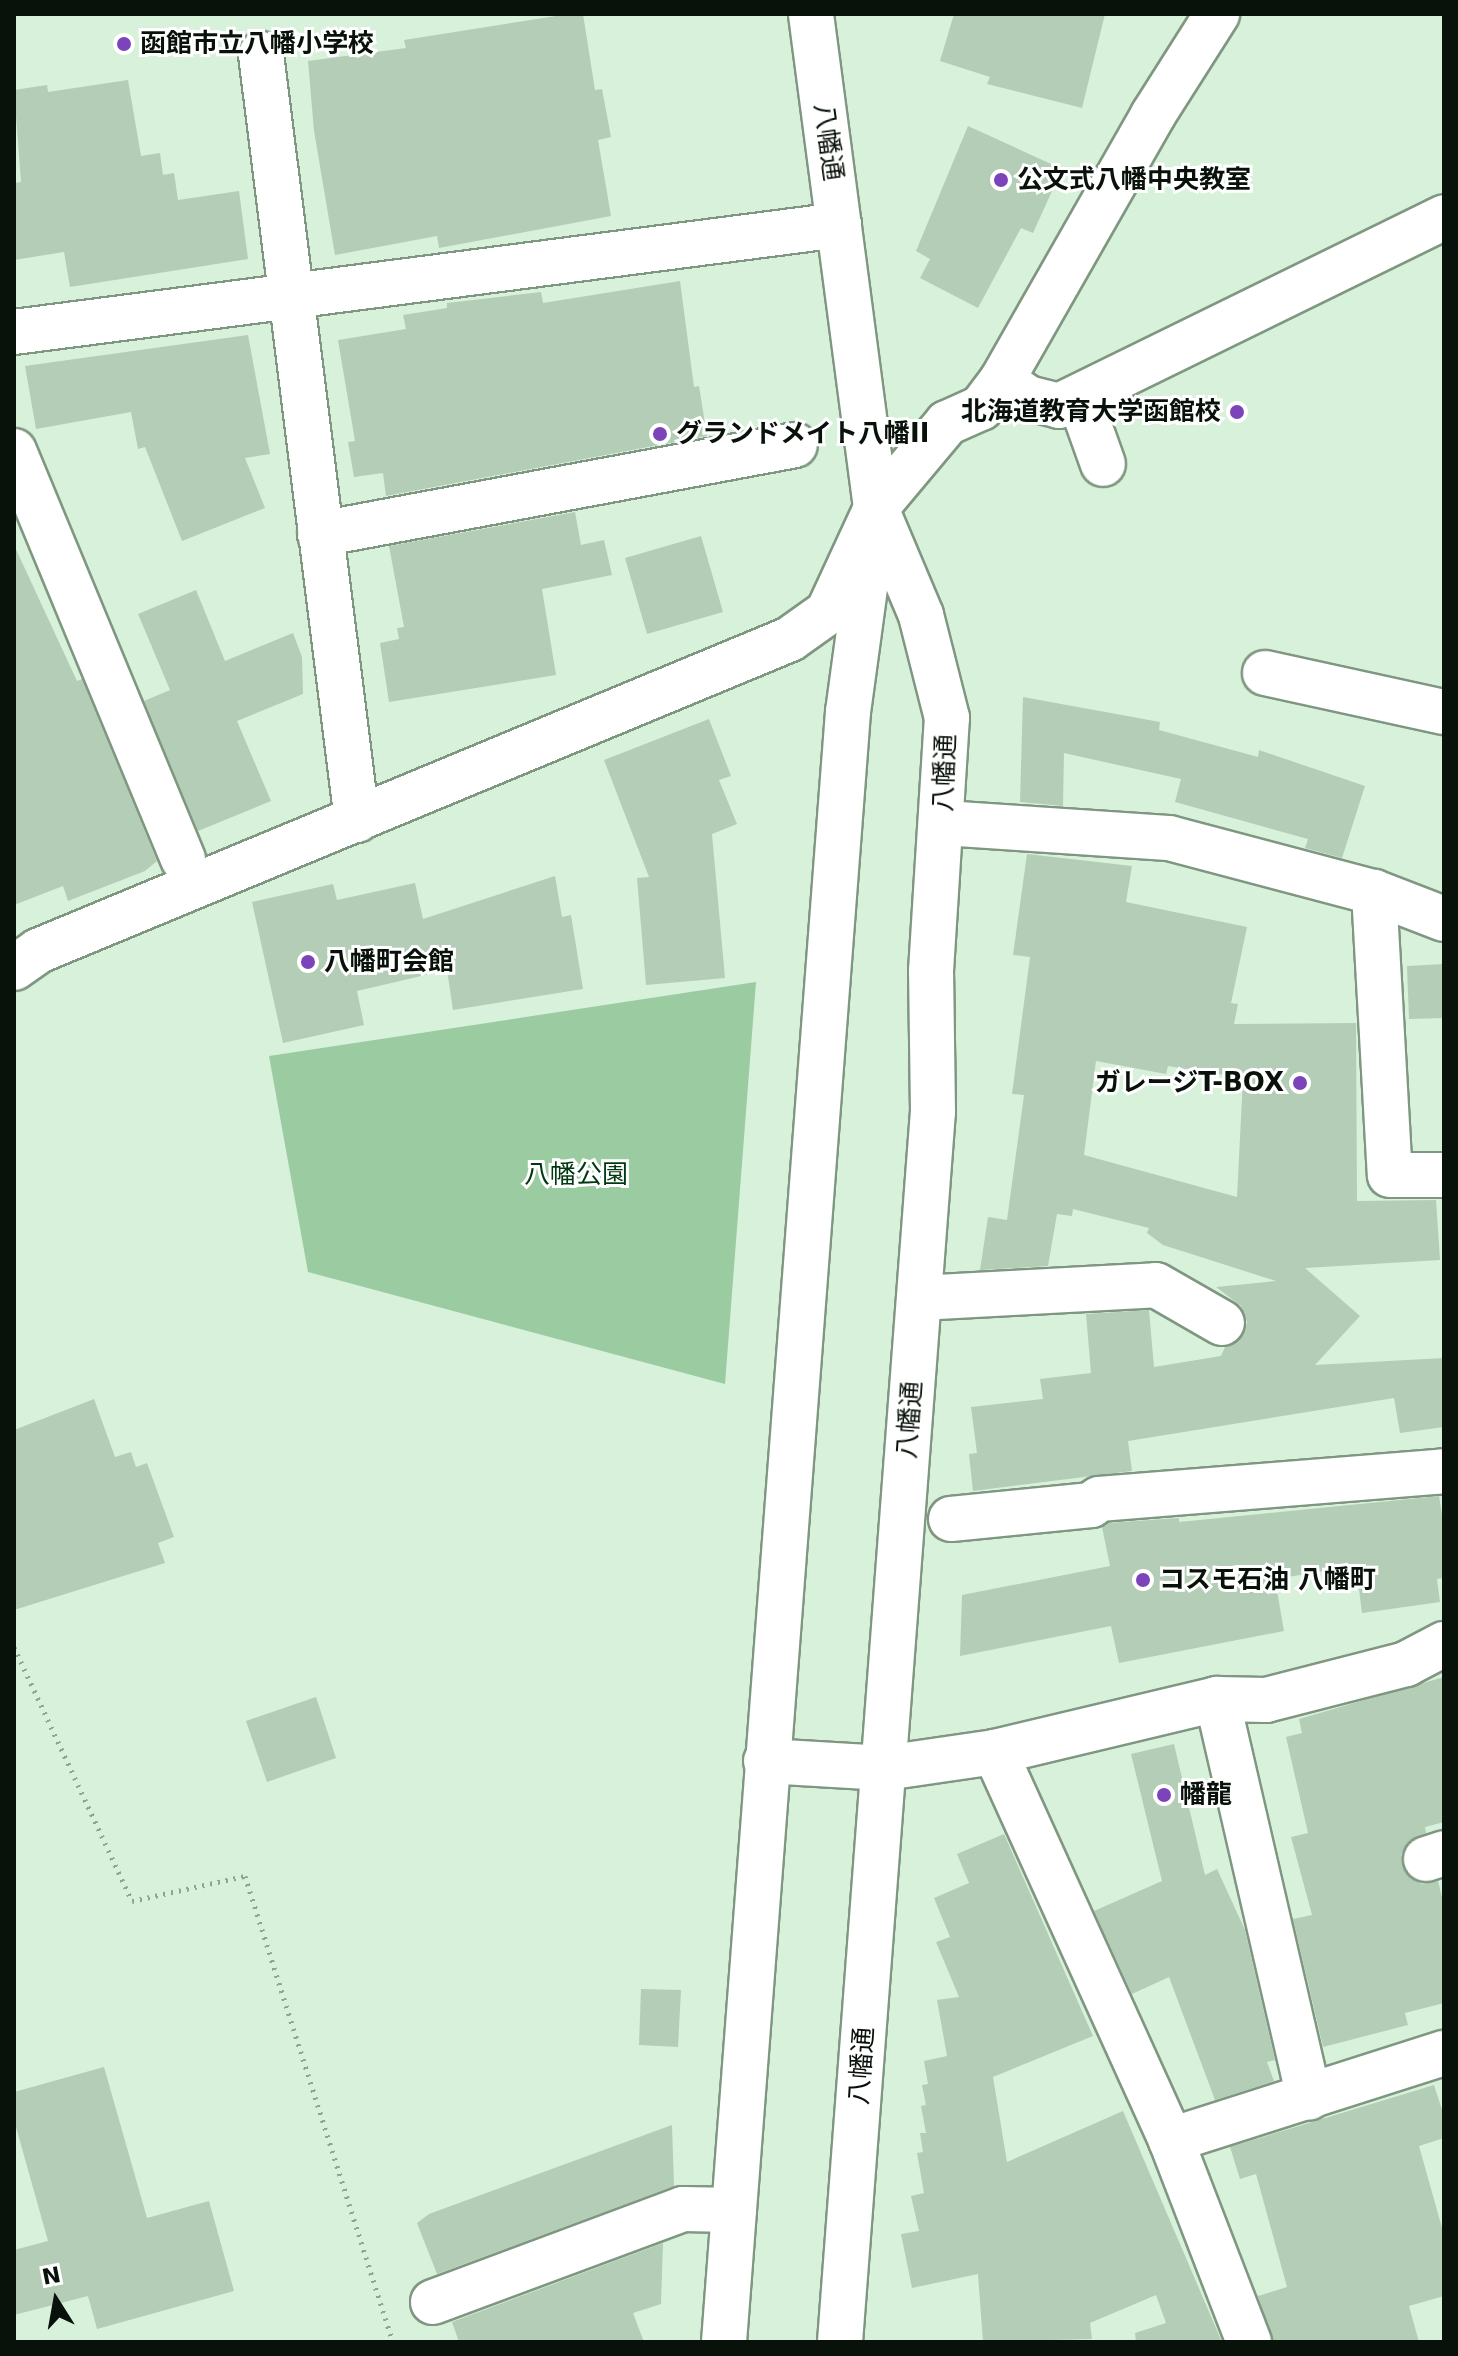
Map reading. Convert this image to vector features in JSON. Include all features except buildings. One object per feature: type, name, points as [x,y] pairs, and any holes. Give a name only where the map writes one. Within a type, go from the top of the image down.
[{"type":"street","name":"八幡通","points":[[724,2342],[848,712],[876,508],[811,14]]},
{"type":"street","points":[[14,968],[38,951],[790,639],[828,612],[876,508],[947,423],[981,408],[1002,380],[1153,115],[1217,14]]},
{"type":"street","points":[[261,54],[357,820]]},
{"type":"street","points":[[1002,380],[1028,398],[1059,406],[1444,217]]},
{"type":"street","points":[[14,332],[839,225]]},
{"type":"street","points":[[1079,397],[1103,464]]},
{"type":"street","points":[[320,534],[795,445]]},
{"type":"street","points":[[14,451],[183,859]]},
{"type":"street","name":"八幡通","points":[[840,2342],[933,1112],[931,971],[943,823],[947,718],[921,615],[876,508]]},
{"type":"street","points":[[1265,673],[1444,712]]},
{"type":"street","points":[[943,823],[1169,838],[1374,892],[1444,919]]},
{"type":"street","points":[[1374,892],[1390,1175],[1444,1175]]},
{"type":"street","points":[[919,1298],[1156,1285],[1222,1323]]},
{"type":"street","points":[[951,1519],[1091,1505],[1099,1499],[1444,1471]]},
{"type":"street","points":[[766,1761],[885,1768],[995,1752],[1217,1699],[1266,1700],[1406,1664],[1444,1644]]},
{"type":"street","points":[[1217,1699],[1309,2098]]},
{"type":"street","points":[[995,1752],[1171,2140],[1249,2342]]},
{"type":"street","points":[[1171,2140],[1444,2053]]},
{"type":"street","points":[[433,2302],[683,2209],[734,2210]]},
{"type":"path","points":[[14,1647],[132,1901],[245,1876],[393,2342]]},
{"type":"green space","name":"八幡公園","points":[[756,982],[725,1384],[308,1272],[269,1056]]},
{"type":"place","name":"函館市立八幡小学校","points":[[124,44]]},
{"type":"place","name":"公文式八幡中央教室","points":[[1001,180]]},
{"type":"place","name":"北海道教育大学函館校","points":[[1237,412]]},
{"type":"place","name":"グランドメイト八幡II","points":[[660,434]]},
{"type":"place","name":"八幡町会館","points":[[308,962]]},
{"type":"place","name":"ガレージT-BOX","points":[[1300,1083]]},
{"type":"place","name":"コスモ石油 八幡町","points":[[1143,1580]]},
{"type":"place","name":"幡龍","points":[[1164,1795]]}]
